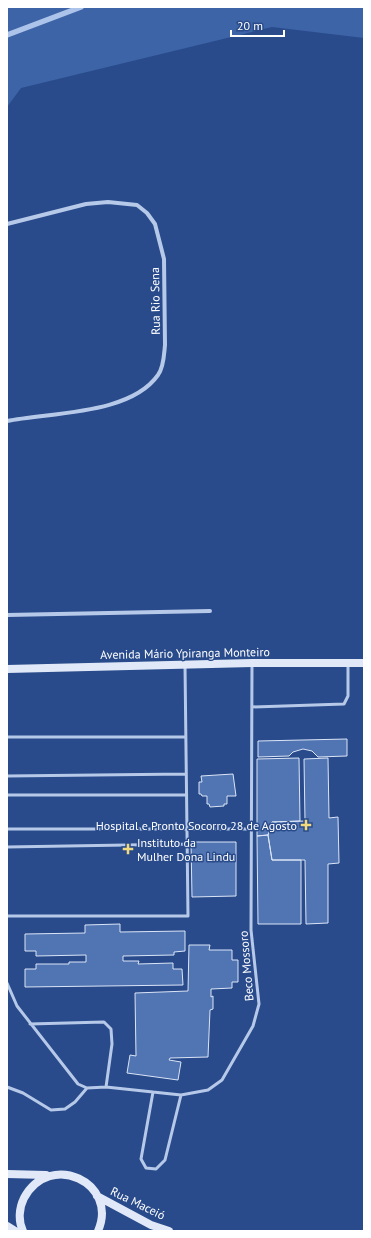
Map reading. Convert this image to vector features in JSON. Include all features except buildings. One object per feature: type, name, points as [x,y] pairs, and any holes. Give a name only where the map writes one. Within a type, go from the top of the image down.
[{"type":"main road","name":"Avenida Mário Ypiranga Monteiro","points":[[7,669],[252,663],[364,663]]},
{"type":"main road","points":[[7,1174],[49,1176]]},
{"type":"main road","name":"Rua Maceió","points":[[49,1176],[60,1174],[71,1175],[90,1186],[97,1196],[152,1225],[169,1231]]},
{"type":"main road","points":[[23,1231],[20,1215],[22,1202],[28,1190],[37,1181],[49,1176]]},
{"type":"main road","points":[[97,1196],[101,1210],[101,1225],[98,1231]]},
{"type":"main road","points":[[7,1226],[15,1231]]},
{"type":"street","name":"Rua Rio Sena","points":[[7,224],[86,204],[108,202],[138,205],[147,213],[155,224],[164,259],[165,345],[164,359],[159,374],[148,385],[125,400],[95,409],[32,416],[7,421]]},
{"type":"street","points":[[7,616],[210,611]]},
{"type":"lane","name":"Beco Mossoro","points":[[87,1088],[106,1087],[181,1095],[208,1090],[218,1085],[253,1026],[258,1004],[251,930],[252,663]]},
{"type":"lane","points":[[252,707],[344,704],[348,696],[348,663]]},
{"type":"lane","points":[[7,916],[188,916],[185,665]]},
{"type":"lane","points":[[7,737],[186,737]]},
{"type":"lane","points":[[7,776],[186,774]]},
{"type":"lane","points":[[7,795],[186,795]]},
{"type":"lane","points":[[7,829],[252,829]]},
{"type":"lane","points":[[7,847],[187,844]]},
{"type":"lane","points":[[7,983],[17,1006],[30,1024],[78,1084],[87,1088],[75,1102],[65,1109],[51,1110],[23,1093],[7,1087]]},
{"type":"lane","points":[[30,1024],[86,1021],[104,1022],[111,1029],[112,1037],[106,1087]]},
{"type":"lane","points":[[153,1092],[141,1159],[146,1168],[156,1169],[165,1160],[181,1095]]},
{"type":"shaded area","points":[[7,7],[364,7],[364,38],[272,27],[21,88],[7,107]]},
{"type":"waterway","points":[[7,35],[81,7]]},
{"type":"place","name":"Hospital e Pronto Socorro 28 de Agosto","points":[[306,825]]},
{"type":"place","name":"Instituto da Mulher Dona Lindu","points":[[128,849]]}]
